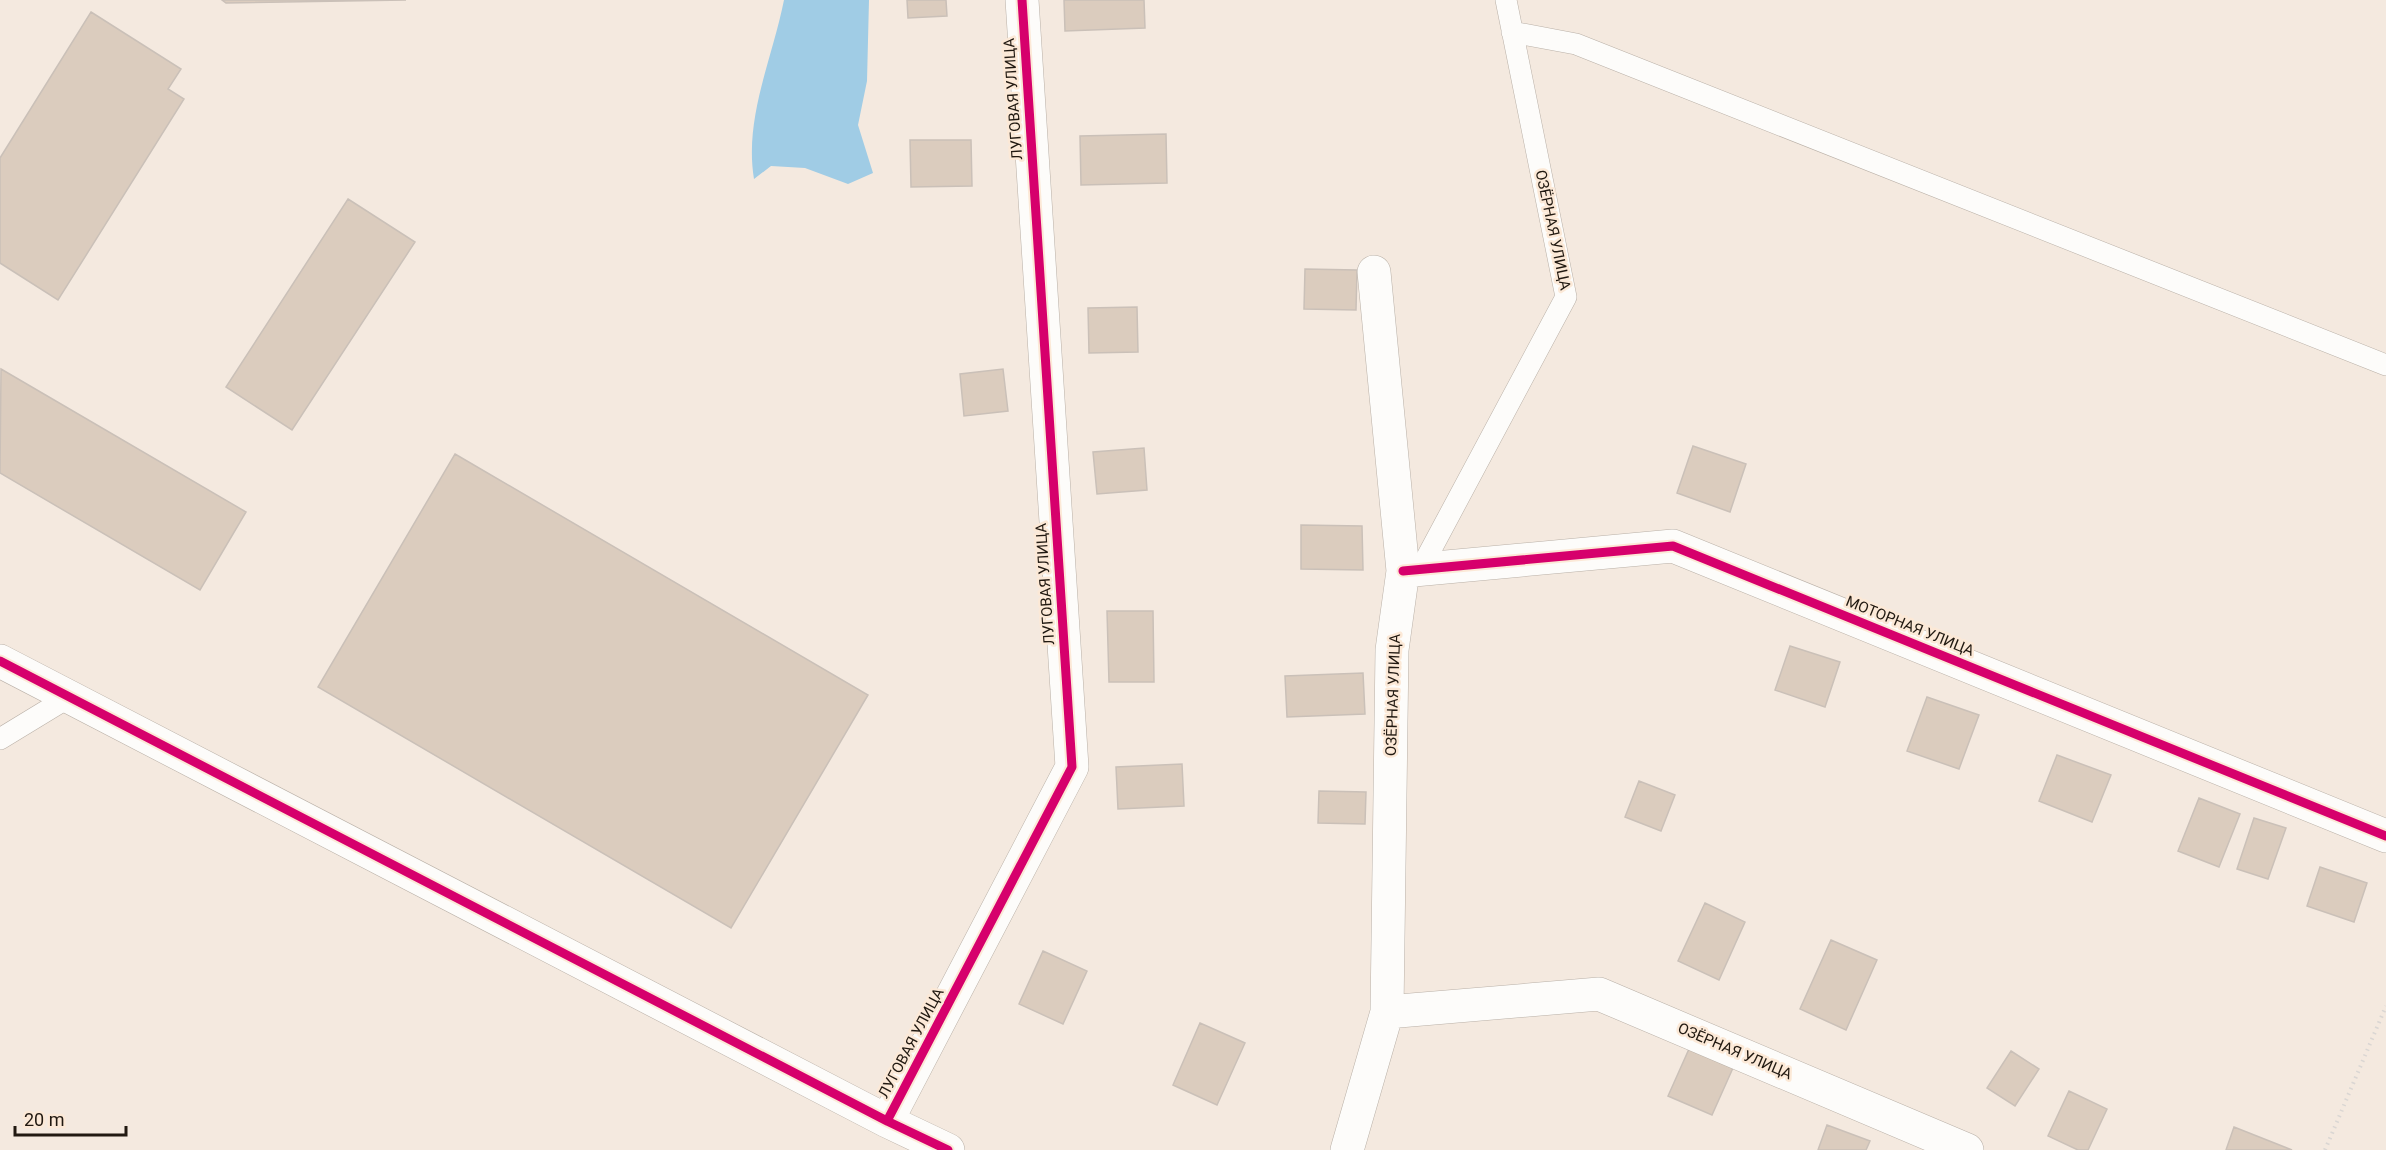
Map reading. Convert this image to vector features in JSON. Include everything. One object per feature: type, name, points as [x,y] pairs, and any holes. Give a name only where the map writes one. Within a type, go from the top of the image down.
[{"type":"street","name":"ЛУГОВАЯ УЛИЦА","points":[[887,1121],[1072,767],[1022,0]]},
{"type":"street","name":"ОЗЁРНАЯ УЛИЦА","points":[[1347,1150],[1387,1012],[1392,650],[1412,571],[1374,272]]},
{"type":"street","name":"МОТОРНАЯ УЛИЦА","points":[[1412,571],[1673,546],[2386,837]]},
{"type":"street","points":[[0,661],[887,1121],[948,1150]]},
{"type":"street","name":"ОЗЁРНАЯ УЛИЦА","points":[[1387,1012],[1599,994],[1967,1150]]},
{"type":"lane","name":"ОЗЁРНАЯ УЛИЦА","points":[[1412,571],[1566,297],[1506,0]]},
{"type":"lane","points":[[1512,32],[1576,44],[2386,365]]},
{"type":"lane","points":[[0,740],[69,697]]},
{"type":"path","points":[[2325,1150],[2386,1006]]},
{"type":"water","points":[[784,0],[869,0],[867,81],[858,125],[873,173],[848,184],[805,168],[771,166],[754,179],[752,156],[756,111]]},
{"type":"building","points":[[222,0],[406,0],[226,3]]},
{"type":"building","points":[[907,0],[946,0],[947,16],[908,18]]},
{"type":"building","points":[[1064,0],[1144,0],[1145,28],[1065,31]]},
{"type":"building","points":[[91,12],[181,69],[168,89],[184,99],[58,300],[0,263],[0,158]]},
{"type":"building","points":[[1166,134],[1167,183],[1081,185],[1080,136]]},
{"type":"building","points":[[910,140],[971,140],[972,186],[911,187]]},
{"type":"building","points":[[348,199],[415,242],[292,430],[226,387]]},
{"type":"building","points":[[1305,269],[1357,270],[1356,310],[1304,309]]},
{"type":"building","points":[[1137,307],[1138,352],[1089,353],[1088,308]]},
{"type":"building","points":[[1,369],[246,512],[200,590],[0,473]]},
{"type":"building","points":[[1003,369],[1008,411],[964,416],[960,374]]},
{"type":"building","points":[[1693,446],[1746,464],[1730,512],[1677,493]]},
{"type":"building","points":[[1144,448],[1147,490],[1097,494],[1093,452]]},
{"type":"building","points":[[455,454],[868,695],[731,928],[318,687]]},
{"type":"building","points":[[1301,525],[1362,526],[1363,570],[1301,569]]},
{"type":"building","points":[[1107,611],[1153,611],[1154,682],[1109,682]]},
{"type":"building","points":[[1790,646],[1840,662],[1825,707],[1775,690]]},
{"type":"building","points":[[1363,673],[1365,714],[1287,717],[1285,676]]},
{"type":"building","points":[[1927,697],[1979,715],[1959,769],[1907,751]]},
{"type":"building","points":[[2057,755],[2111,775],[2092,822],[2039,801]]},
{"type":"building","points":[[1182,764],[1184,806],[1118,809],[1116,767]]},
{"type":"building","points":[[1639,781],[1675,795],[1661,831],[1625,817]]},
{"type":"building","points":[[1319,791],[1366,792],[1365,824],[1318,823]]},
{"type":"building","points":[[2199,798],[2240,814],[2219,867],[2178,851]]},
{"type":"building","points":[[2254,818],[2286,828],[2268,879],[2237,869]]},
{"type":"building","points":[[2320,867],[2367,883],[2354,922],[2307,906]]},
{"type":"building","points":[[1705,903],[1745,922],[1719,980],[1678,961]]},
{"type":"building","points":[[1831,940],[1877,960],[1846,1030],[1800,1009]]},
{"type":"building","points":[[1043,951],[1087,971],[1063,1024],[1019,1004]]},
{"type":"building","points":[[1200,1023],[1245,1043],[1217,1105],[1173,1085]]},
{"type":"building","points":[[1689,1049],[1733,1068],[1712,1115],[1668,1096]]},
{"type":"building","points":[[2011,1051],[2039,1069],[2015,1106],[1987,1088]]},
{"type":"building","points":[[2069,1091],[2107,1109],[2088,1150],[2078,1150],[2048,1136]]},
{"type":"building","points":[[1827,1125],[1870,1141],[1866,1150],[1818,1150]]},
{"type":"building","points":[[2234,1127],[2292,1150],[2226,1150]]},
{"type":"cycle path","points":[[887,1121],[1072,767],[1022,0]]},
{"type":"cycle path","points":[[1403,571],[1673,546],[2386,836]]},
{"type":"cycle path","points":[[0,661],[887,1121],[948,1150]]}]
